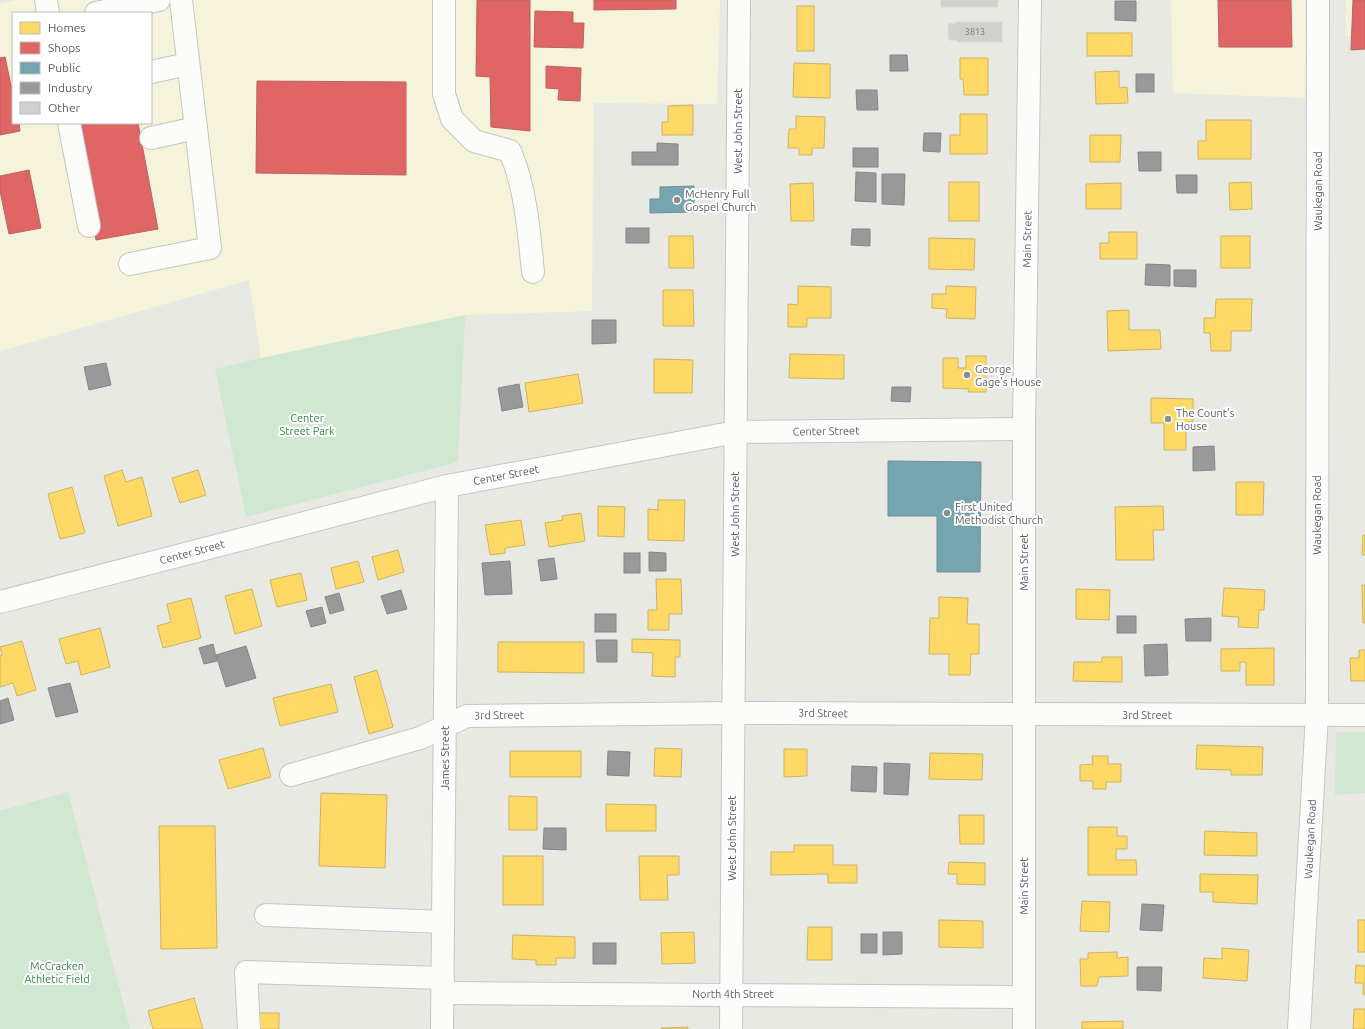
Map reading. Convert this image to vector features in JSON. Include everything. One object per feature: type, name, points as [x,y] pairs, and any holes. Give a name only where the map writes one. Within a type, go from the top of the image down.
[{"type":"street","points":[[46,0],[48,12]]},
{"type":"street","points":[[101,12],[159,0]]},
{"type":"street","points":[[130,264],[210,248],[181,0]]},
{"type":"street","points":[[444,0],[444,94],[448,107],[452,119],[474,141],[510,151],[517,167],[529,230],[533,272]]},
{"type":"street","name":"West John Street","points":[[731,1029],[739,0]]},
{"type":"street","name":"Main Street","points":[[1024,1029],[1024,429],[1030,0]]},
{"type":"street","name":"Waukegan Road","points":[[1299,1029],[1317,716],[1318,0]]},
{"type":"street","points":[[152,72],[188,64]]},
{"type":"street","points":[[70,124],[89,226]]},
{"type":"street","points":[[151,138],[196,128]]},
{"type":"street","name":"Center Street","points":[[0,602],[447,486],[736,432],[1024,429]]},
{"type":"street","name":"James Street","points":[[442,1029],[447,486]]},
{"type":"street","name":"3rd Street","points":[[291,775],[420,738],[467,716],[733,712],[1317,716],[1365,715]]},
{"type":"street","points":[[266,915],[443,922]]},
{"type":"street","name":"North 4th Street","points":[[249,1029],[246,972],[443,986],[731,994],[1023,996]]},
{"type":"shaded area","points":[[15,0],[720,0],[717,104],[594,103],[592,311],[465,315],[261,358],[249,280],[0,351],[0,4]]},
{"type":"shaded area","points":[[1171,0],[1305,0],[1307,98],[1173,93]]},
{"type":"shaded area","points":[[1346,0],[1365,0],[1365,36],[1346,36]]},
{"type":"green space","name":"Center Street Park","points":[[465,315],[458,462],[246,517],[215,369]]},
{"type":"green space","points":[[1336,732],[1365,732],[1365,793],[1335,795]]},
{"type":"green space","name":"McCracken Athletic Field","points":[[68,792],[130,1029],[0,1029],[0,811]]},
{"type":"building: Homes","points":[[797,6],[814,6],[814,51],[797,51]]},
{"type":"building: Homes","points":[[1087,33],[1132,33],[1132,56],[1087,56]]},
{"type":"building: Homes","points":[[960,58],[988,58],[988,95],[964,95],[963,79],[960,79]]},
{"type":"building: Homes","points":[[794,63],[830,64],[830,98],[793,97]]},
{"type":"building: Homes","points":[[1119,71],[1119,88],[1127,87],[1128,103],[1096,104],[1095,72]]},
{"type":"building: Homes","points":[[693,105],[693,135],[662,135],[662,122],[668,122],[668,106]]},
{"type":"building: Homes","points":[[960,114],[987,114],[987,154],[950,154],[950,135],[960,135]]},
{"type":"building: Homes","points":[[796,116],[825,117],[824,148],[812,148],[812,155],[799,155],[799,148],[788,148],[789,129],[796,129]]},
{"type":"building: Homes","points":[[1206,120],[1251,120],[1251,159],[1198,159],[1198,141],[1206,141]]},
{"type":"building: Homes","points":[[1090,135],[1121,135],[1120,162],[1090,162]]},
{"type":"building: Homes","points":[[949,182],[979,182],[979,221],[949,221]]},
{"type":"building: Homes","points":[[1251,182],[1252,209],[1230,210],[1229,183]]},
{"type":"building: Homes","points":[[813,183],[814,221],[791,221],[790,184]]},
{"type":"building: Homes","points":[[1121,183],[1121,209],[1086,209],[1086,184]]},
{"type":"building: Homes","points":[[1109,232],[1137,232],[1137,259],[1100,259],[1100,243],[1109,243]]},
{"type":"building: Homes","points":[[669,236],[693,236],[694,268],[669,268]]},
{"type":"building: Homes","points":[[1221,236],[1250,236],[1250,268],[1221,268]]},
{"type":"building: Homes","points":[[929,238],[975,239],[974,270],[929,269]]},
{"type":"building: Homes","points":[[798,286],[831,287],[831,318],[807,318],[807,327],[788,327],[788,304],[798,305]]},
{"type":"building: Homes","points":[[946,286],[976,287],[975,319],[946,318],[947,309],[932,308],[932,294],[946,294]]},
{"type":"building: Homes","points":[[663,290],[693,290],[694,326],[663,326]]},
{"type":"building: Homes","points":[[1216,299],[1252,299],[1251,331],[1231,331],[1231,351],[1211,351],[1210,333],[1204,333],[1204,318],[1215,318]]},
{"type":"building: Homes","points":[[1129,310],[1129,330],[1160,330],[1161,349],[1108,351],[1107,311]]},
{"type":"building: Homes","points":[[790,354],[844,355],[844,379],[789,378]]},
{"type":"building: Homes","points":[[966,356],[986,356],[986,392],[968,392],[969,389],[943,388],[943,358],[958,358],[958,368],[966,368]]},
{"type":"building: Homes","points":[[654,359],[693,360],[692,393],[654,393]]},
{"type":"building: Homes","points":[[578,374],[583,403],[529,412],[525,383]]},
{"type":"building: Homes","points":[[1151,398],[1193,399],[1193,422],[1186,422],[1186,450],[1164,450],[1164,423],[1151,423]]},
{"type":"building: Homes","points":[[122,470],[126,482],[142,477],[152,516],[118,526],[104,476]]},
{"type":"building: Homes","points":[[198,470],[206,495],[180,503],[172,478]]},
{"type":"building: Homes","points":[[1236,482],[1264,482],[1263,515],[1236,515]]},
{"type":"building: Homes","points":[[72,487],[85,533],[60,539],[48,494]]},
{"type":"building: Homes","points":[[658,500],[685,500],[684,541],[648,540],[648,509],[658,510]]},
{"type":"building: Homes","points":[[598,506],[625,507],[624,537],[598,536]]},
{"type":"building: Homes","points":[[1163,506],[1164,530],[1153,530],[1154,560],[1116,560],[1115,507]]},
{"type":"building: Homes","points":[[581,513],[585,541],[549,547],[545,523],[563,520],[562,516]]},
{"type":"building: Homes","points":[[521,520],[525,545],[505,548],[505,553],[490,555],[485,525]]},
{"type":"building: Homes","points":[[1363,535],[1365,535],[1365,555],[1362,555]]},
{"type":"building: Homes","points":[[398,550],[404,572],[378,580],[372,557]]},
{"type":"building: Homes","points":[[358,561],[364,582],[336,589],[331,568]]},
{"type":"building: Homes","points":[[301,573],[307,600],[277,607],[270,580]]},
{"type":"building: Homes","points":[[656,579],[681,579],[682,614],[669,614],[669,630],[648,630],[648,610],[657,610]]},
{"type":"building: Homes","points":[[1362,585],[1365,585],[1365,623],[1363,623]]},
{"type":"building: Homes","points":[[1224,588],[1265,590],[1264,610],[1259,610],[1258,628],[1238,627],[1239,617],[1222,616]]},
{"type":"building: Homes","points":[[252,589],[262,626],[235,634],[225,596]]},
{"type":"building: Homes","points":[[1076,589],[1110,590],[1109,620],[1076,619]]},
{"type":"building: Homes","points":[[939,597],[968,598],[967,624],[979,624],[979,654],[971,654],[970,675],[949,675],[949,654],[929,654],[930,618],[939,618]]},
{"type":"building: Homes","points":[[191,598],[201,638],[163,648],[157,626],[171,622],[167,604]]},
{"type":"building: Homes","points":[[100,628],[110,667],[81,675],[78,661],[66,664],[59,639]]},
{"type":"building: Homes","points":[[632,639],[680,640],[680,657],[675,657],[675,677],[652,676],[653,653],[632,652]]},
{"type":"building: Homes","points":[[22,641],[36,690],[17,696],[13,683],[0,687],[0,656],[2,655],[0,647]]},
{"type":"building: Homes","points":[[498,642],[584,642],[584,673],[498,672]]},
{"type":"building: Homes","points":[[1274,648],[1274,685],[1246,685],[1246,662],[1240,662],[1240,671],[1221,671],[1221,649]]},
{"type":"building: Homes","points":[[1359,650],[1365,650],[1365,681],[1351,681],[1350,658],[1359,658]]},
{"type":"building: Homes","points":[[1102,657],[1122,657],[1122,682],[1073,681],[1074,662],[1102,662]]},
{"type":"building: Homes","points":[[377,670],[393,727],[369,734],[354,677]]},
{"type":"building: Homes","points":[[331,684],[338,712],[280,726],[273,698]]},
{"type":"building: Homes","points":[[1197,745],[1263,747],[1262,775],[1231,775],[1231,770],[1196,769]]},
{"type":"building: Homes","points":[[263,748],[271,777],[228,789],[219,760]]},
{"type":"building: Homes","points":[[655,748],[682,749],[681,777],[654,776]]},
{"type":"building: Homes","points":[[784,749],[807,749],[807,776],[784,777]]},
{"type":"building: Homes","points":[[510,751],[581,751],[581,777],[510,777]]},
{"type":"building: Homes","points":[[930,753],[983,754],[982,780],[929,779]]},
{"type":"building: Homes","points":[[1092,756],[1108,756],[1108,764],[1121,764],[1121,782],[1106,782],[1106,789],[1093,789],[1093,781],[1080,781],[1080,765],[1093,764]]},
{"type":"building: Homes","points":[[321,793],[387,795],[385,868],[319,866]]},
{"type":"building: Homes","points":[[509,796],[537,797],[537,830],[509,830]]},
{"type":"building: Homes","points":[[606,804],[656,805],[656,831],[606,831]]},
{"type":"building: Homes","points":[[959,815],[984,815],[984,844],[960,844]]},
{"type":"building: Homes","points":[[159,826],[215,826],[217,948],[161,949]]},
{"type":"building: Homes","points":[[1088,827],[1117,827],[1117,836],[1127,836],[1127,849],[1116,849],[1116,860],[1136,860],[1137,875],[1088,875]]},
{"type":"building: Homes","points":[[1205,831],[1257,833],[1257,856],[1204,855]]},
{"type":"building: Homes","points":[[794,845],[833,845],[833,865],[857,865],[857,883],[828,883],[828,874],[771,875],[771,852],[794,852]]},
{"type":"building: Homes","points":[[503,856],[543,856],[543,905],[503,905]]},
{"type":"building: Homes","points":[[639,856],[679,856],[679,875],[667,875],[668,900],[640,900]]},
{"type":"building: Homes","points":[[949,862],[985,863],[985,885],[957,884],[957,874],[948,874]]},
{"type":"building: Homes","points":[[1200,874],[1258,875],[1257,904],[1213,902],[1213,892],[1200,892]]},
{"type":"building: Homes","points":[[1082,901],[1110,902],[1109,932],[1080,931]]},
{"type":"building: Homes","points":[[939,920],[983,921],[983,948],[939,947]]},
{"type":"building: Homes","points":[[1358,920],[1365,920],[1365,952],[1358,952]]},
{"type":"building: Homes","points":[[808,927],[832,927],[832,960],[807,960]]},
{"type":"building: Homes","points":[[694,932],[695,963],[662,964],[661,933]]},
{"type":"building: Homes","points":[[513,935],[575,937],[575,958],[556,958],[556,965],[536,965],[536,960],[512,959]]},
{"type":"building: Homes","points":[[1222,948],[1249,950],[1247,981],[1203,978],[1204,958],[1222,959]]},
{"type":"building: Homes","points":[[1117,952],[1117,958],[1128,957],[1128,976],[1099,977],[1097,986],[1081,986],[1080,959],[1088,959],[1088,953]]},
{"type":"building: Homes","points":[[1356,965],[1365,966],[1365,995],[1363,994],[1363,983],[1355,983]]},
{"type":"building: Homes","points":[[194,998],[203,1029],[153,1029],[148,1011]]},
{"type":"building: Homes","points":[[1354,1009],[1365,1009],[1365,1029],[1353,1029]]},
{"type":"building: Homes","points":[[259,1013],[279,1013],[279,1029],[259,1029]]},
{"type":"building: Homes","points":[[1123,1021],[1123,1029],[1082,1029],[1082,1022]]},
{"type":"building: Homes","points":[[688,1027],[688,1029],[661,1029],[661,1028]]},
{"type":"building: Shops","points":[[477,0],[530,0],[530,131],[491,127],[490,77],[476,76]]},
{"type":"building: Shops","points":[[594,0],[676,0],[676,9],[594,10]]},
{"type":"building: Shops","points":[[1218,0],[1291,0],[1292,47],[1219,47]]},
{"type":"building: Shops","points":[[1353,0],[1365,0],[1365,49],[1351,50]]},
{"type":"building: Shops","points":[[535,11],[573,12],[573,23],[584,23],[583,48],[534,47]]},
{"type":"building: Shops","points":[[5,57],[12,90],[12,124],[19,124],[20,131],[0,135],[0,58]]},
{"type":"building: Shops","points":[[546,66],[581,68],[580,101],[558,100],[559,89],[546,88]]},
{"type":"building: Shops","points":[[257,81],[406,82],[406,175],[256,173]]},
{"type":"building: Shops","points":[[74,124],[138,124],[158,229],[96,240]]},
{"type":"building: Shops","points":[[29,170],[41,228],[9,234],[0,191],[0,176]]},
{"type":"building: Public","points":[[694,186],[694,212],[650,213],[650,199],[660,199],[660,187]]},
{"type":"building: Public","points":[[888,461],[981,462],[980,572],[937,572],[937,516],[888,516]]},
{"type":"building: Industry","points":[[1115,1],[1136,1],[1136,21],[1115,20]]},
{"type":"building: Industry","points":[[890,55],[907,55],[908,71],[890,71]]},
{"type":"building: Industry","points":[[1136,74],[1154,74],[1154,92],[1136,92]]},
{"type":"building: Industry","points":[[856,90],[877,90],[878,110],[857,110]]},
{"type":"building: Industry","points":[[924,133],[941,133],[940,152],[923,151]]},
{"type":"building: Industry","points":[[657,143],[678,144],[678,165],[632,165],[632,152],[657,152]]},
{"type":"building: Industry","points":[[853,148],[878,148],[878,167],[853,167]]},
{"type":"building: Industry","points":[[1138,152],[1161,152],[1161,171],[1139,171]]},
{"type":"building: Industry","points":[[856,172],[876,173],[876,202],[855,201]]},
{"type":"building: Industry","points":[[882,174],[905,174],[904,205],[882,204]]},
{"type":"building: Industry","points":[[1176,175],[1197,175],[1197,193],[1177,193]]},
{"type":"building: Industry","points":[[626,228],[649,228],[649,243],[626,243]]},
{"type":"building: Industry","points":[[852,229],[870,229],[870,246],[851,245]]},
{"type":"building: Industry","points":[[1146,264],[1170,265],[1170,286],[1145,285]]},
{"type":"building: Industry","points":[[1174,270],[1196,270],[1196,287],[1174,286]]},
{"type":"building: Industry","points":[[592,320],[616,320],[616,343],[592,344]]},
{"type":"building: Industry","points":[[106,363],[111,385],[89,390],[84,367]]},
{"type":"building: Industry","points":[[519,384],[523,407],[502,411],[498,388]]},
{"type":"building: Industry","points":[[892,387],[911,387],[910,402],[891,401]]},
{"type":"building: Industry","points":[[1214,446],[1215,470],[1193,471],[1193,447]]},
{"type":"building: Industry","points":[[649,552],[666,553],[666,571],[649,571]]},
{"type":"building: Industry","points":[[624,553],[640,553],[640,573],[624,573]]},
{"type":"building: Industry","points":[[554,558],[557,579],[541,581],[538,560]]},
{"type":"building: Industry","points":[[510,561],[512,594],[485,595],[482,563]]},
{"type":"building: Industry","points":[[401,590],[407,609],[387,614],[381,596]]},
{"type":"building: Industry","points":[[339,593],[344,610],[330,614],[325,597]]},
{"type":"building: Industry","points":[[322,607],[326,623],[311,627],[306,611]]},
{"type":"building: Industry","points":[[595,614],[616,614],[616,632],[595,632]]},
{"type":"building: Industry","points":[[1117,616],[1136,616],[1136,633],[1117,633]]},
{"type":"building: Industry","points":[[1211,618],[1211,641],[1186,641],[1185,619]]},
{"type":"building: Industry","points":[[596,640],[617,640],[617,662],[597,662]]},
{"type":"building: Industry","points":[[213,644],[217,661],[204,664],[199,648]]},
{"type":"building: Industry","points":[[1167,644],[1168,675],[1145,676],[1144,645]]},
{"type":"building: Industry","points":[[246,646],[256,678],[226,687],[216,655]]},
{"type":"building: Industry","points":[[70,683],[78,712],[56,717],[48,688]]},
{"type":"building: Industry","points":[[8,698],[14,720],[0,724],[0,701]]},
{"type":"building: Industry","points":[[608,751],[630,752],[629,776],[607,775]]},
{"type":"building: Industry","points":[[884,763],[910,764],[908,795],[884,794]]},
{"type":"building: Industry","points":[[852,766],[877,767],[876,792],[851,791]]},
{"type":"building: Industry","points":[[544,828],[566,828],[566,850],[543,849]]},
{"type":"building: Industry","points":[[1142,904],[1164,905],[1162,931],[1140,930]]},
{"type":"building: Industry","points":[[883,932],[902,932],[902,954],[883,955]]},
{"type":"building: Industry","points":[[861,934],[877,934],[877,953],[861,953]]},
{"type":"building: Industry","points":[[593,943],[616,943],[616,964],[593,964]]},
{"type":"building: Industry","points":[[1137,967],[1162,967],[1161,991],[1137,990]]},
{"type":"building: Other","points":[[941,0],[998,0],[997,7],[941,7]]},
{"type":"building: Other","points":[[956,22],[1002,22],[1002,42],[957,42],[957,40],[949,40],[948,24]]},
{"type":"place","name":"McHenry Full Gospel Church","points":[[677,200]]},
{"type":"place","name":"George Gage's House","points":[[967,375]]},
{"type":"place","name":"The Count's House","points":[[1168,419]]},
{"type":"place","name":"First United Methodist Church","points":[[947,513]]}]
